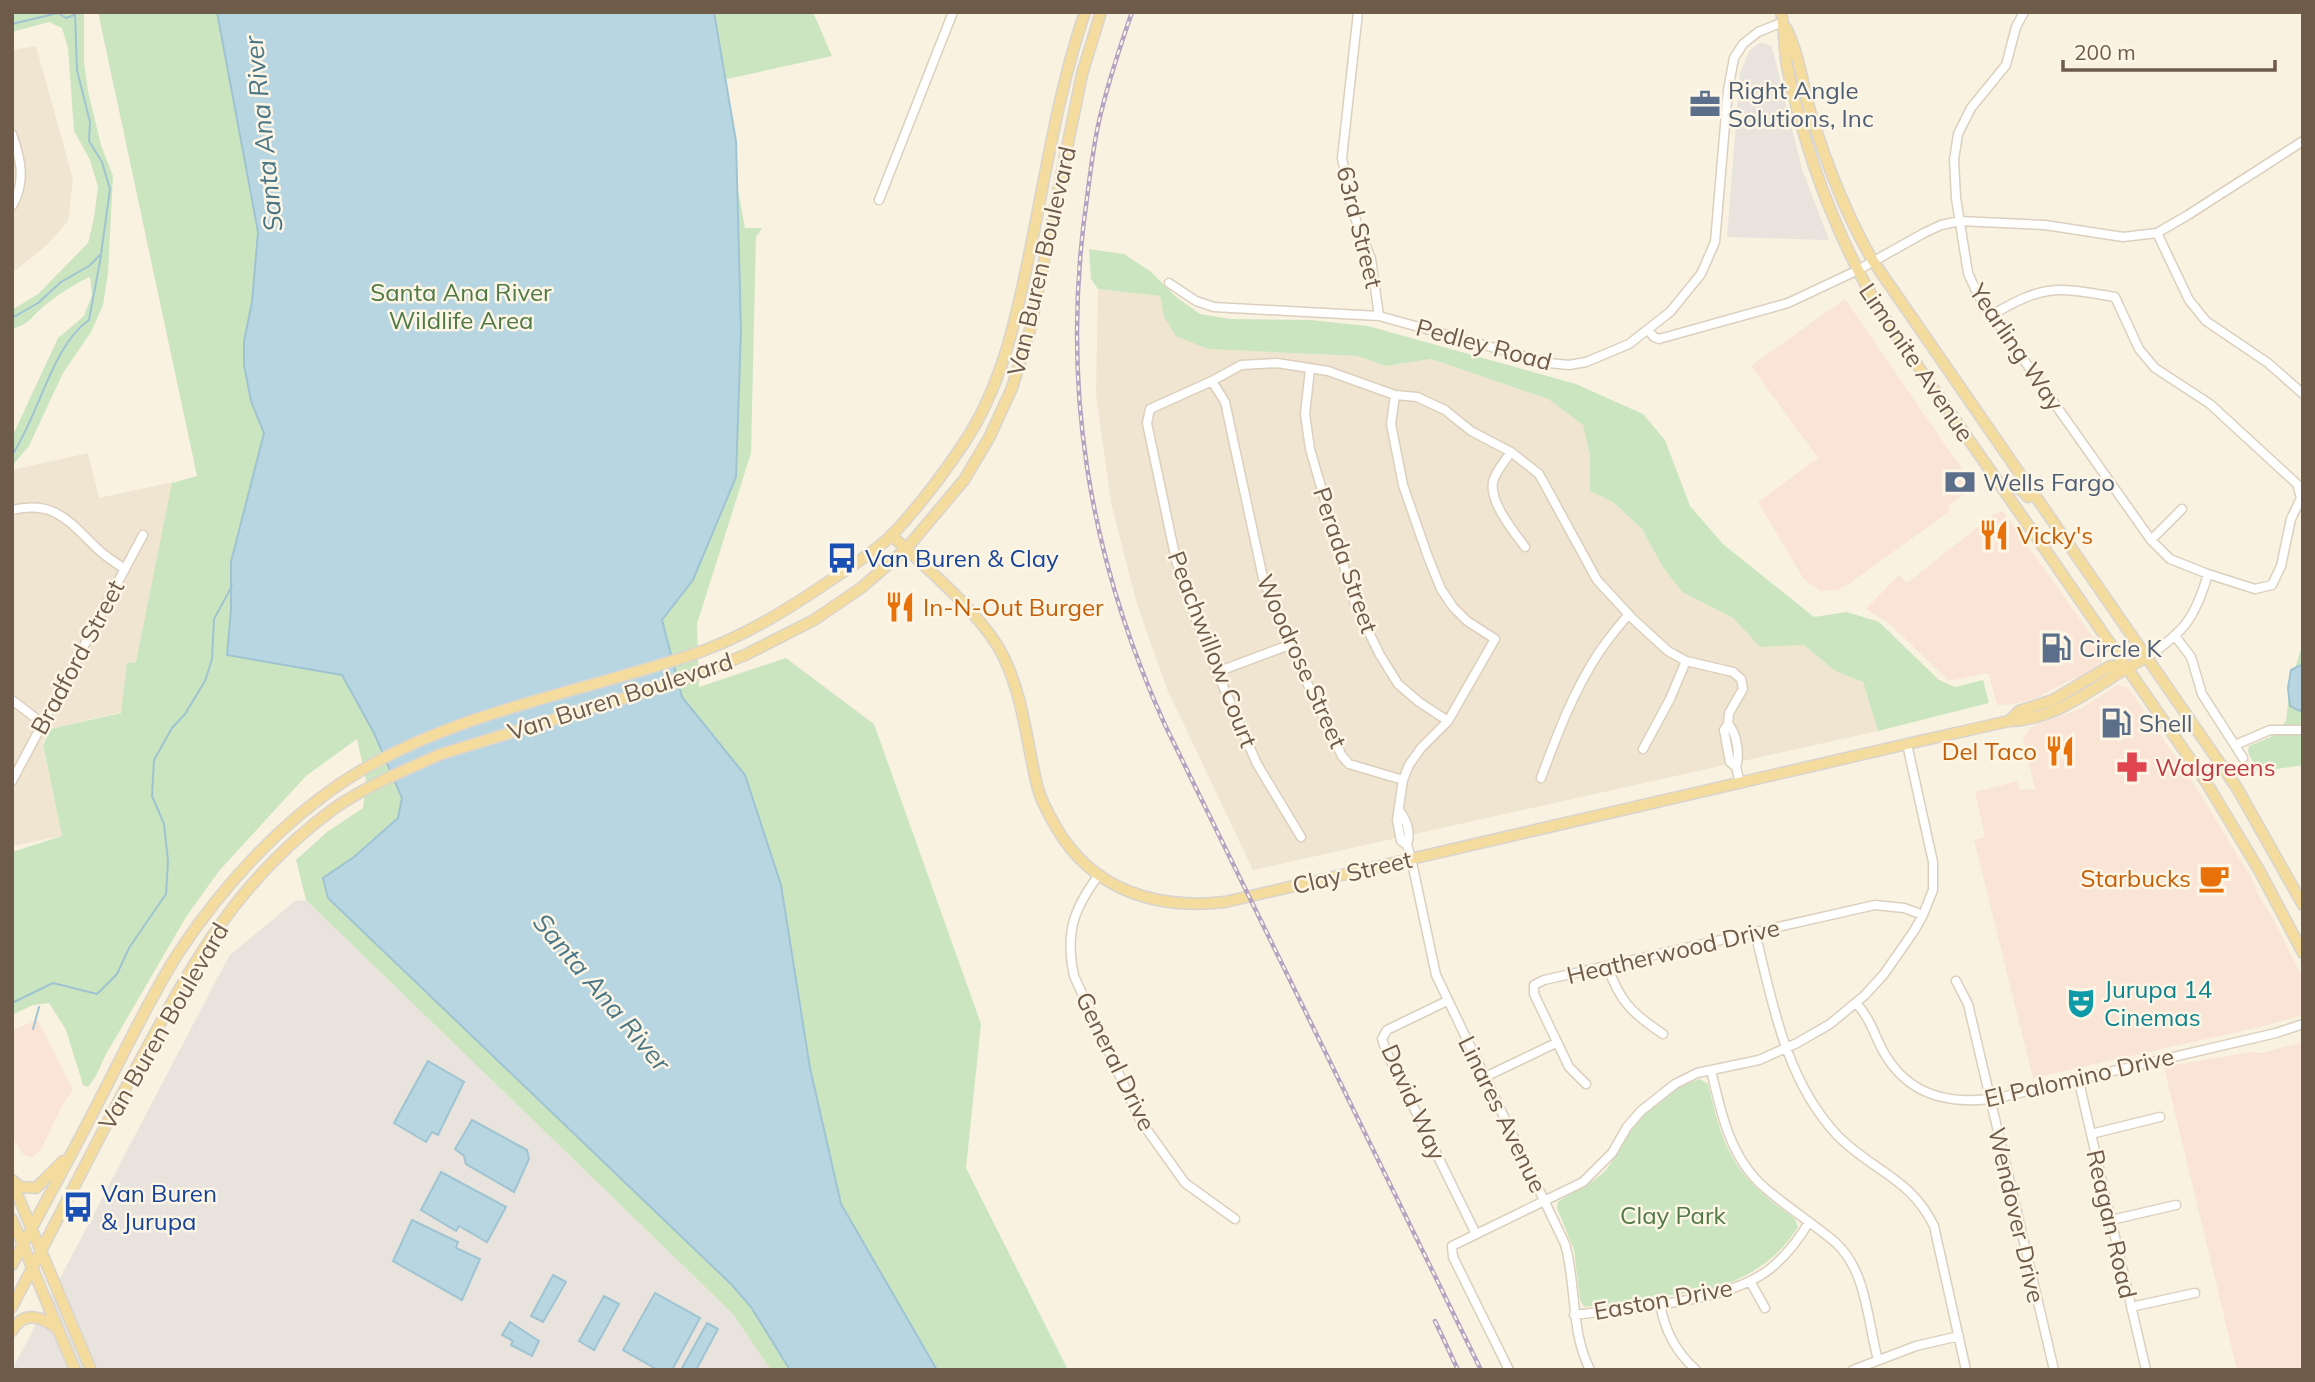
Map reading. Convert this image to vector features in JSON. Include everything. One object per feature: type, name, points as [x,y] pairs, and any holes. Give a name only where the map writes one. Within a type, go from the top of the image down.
[{"type":"main road","name":"Van Buren Boulevard","points":[[12,1265],[148,1006],[202,918],[225,889],[278,835],[352,777],[438,731],[724,642],[769,620],[855,564],[891,535],[963,445],[994,387],[1013,330],[1067,68],[1085,12]]},
{"type":"main road","name":"Van Buren Boulevard","points":[[12,1307],[184,979],[226,915],[252,883],[306,831],[335,808],[441,754],[683,680],[745,655],[812,621],[896,561],[964,480],[989,438],[1012,388],[1030,330],[1082,74],[1101,12]]},
{"type":"main road","name":"Limonite Avenue","points":[[1782,17],[1796,49],[1810,108],[1830,172],[1873,261],[2237,788],[2303,905]]},
{"type":"main road","name":"Limonite Avenue","points":[[1782,17],[1787,63],[1814,166],[1856,271],[1886,320],[2206,782],[2259,870],[2303,953]]},
{"type":"main road","points":[[2001,486],[2014,485],[2022,489],[2071,559],[2083,565]]},
{"type":"main road","name":"Clay Street","points":[[891,535],[976,619],[1005,658],[1015,684],[1041,799],[1061,836],[1098,876],[1142,896],[1181,903],[1225,902],[1907,744],[2009,721],[2022,721],[2063,707],[2147,657]]},
{"type":"main road","points":[[12,1181],[20,1187],[36,1188],[71,1154]]},
{"type":"main road","points":[[12,1181],[91,1370]]},
{"type":"main road","points":[[12,1219],[75,1370]]},
{"type":"main road","points":[[12,1331],[19,1321],[36,1316],[58,1330]]},
{"type":"street","points":[[880,200],[953,12]]},
{"type":"street","name":"63rd Street","points":[[1358,12],[1342,159],[1352,210],[1371,259],[1379,316]]},
{"type":"street","name":"Yearling Way","points":[[1992,315],[2024,296],[2050,289],[2115,297],[2139,349],[2155,368],[2210,404],[2297,484],[2301,498],[2291,519],[2281,566],[2272,585],[2255,589],[2208,574],[2170,559],[2151,540],[1992,315],[1978,295],[1968,273],[1954,160],[1958,134],[1971,108],[2006,65],[2016,27],[2024,12]]},
{"type":"street","name":"Pedley Road","points":[[1169,283],[1196,301],[1214,307],[1379,316],[1549,363],[1569,365],[1612,352],[1648,330],[1670,312],[1702,274],[1715,242],[1728,90],[1734,58],[1743,44],[1782,17]]},
{"type":"street","points":[[12,134],[20,159],[22,183],[12,206]]},
{"type":"street","points":[[1648,330],[1659,339],[1788,303],[1856,271],[1924,233],[1941,225],[1960,221],[2045,225],[2123,237],[2157,233],[2303,141]]},
{"type":"street","points":[[2157,233],[2189,300],[2206,321],[2268,363],[2303,394]]},
{"type":"street","points":[[1212,381],[1241,365],[1278,363],[1328,371],[1395,395],[1417,397],[1445,410],[1471,431],[1511,452],[1539,474],[1597,580],[1628,615],[1668,651],[1686,661],[1733,672],[1741,679],[1743,689],[1729,713],[1728,724],[1724,730],[1730,762],[1735,767],[1740,783]]},
{"type":"street","name":"Perada Street","points":[[1310,369],[1305,414],[1310,449],[1355,604],[1380,655],[1398,684],[1448,721]]},
{"type":"street","name":"Peachwillow Court","points":[[1212,381],[1150,409],[1147,423],[1176,560],[1217,672],[1257,764],[1301,837]]},
{"type":"street","name":"Woodrose Street","points":[[1212,381],[1225,402],[1263,578],[1289,645],[1342,756],[1349,764],[1403,780]]},
{"type":"street","points":[[1395,395],[1391,424],[1403,485],[1432,568],[1453,607],[1467,621],[1495,639],[1448,721],[1421,748],[1409,765],[1403,780]]},
{"type":"street","points":[[1511,452],[1493,480],[1493,492],[1505,519],[1525,547]]},
{"type":"street","points":[[12,510],[41,507],[56,512],[123,568]]},
{"type":"street","points":[[2151,540],[2182,509]]},
{"type":"street","name":"Bradford Street","points":[[12,781],[123,568],[143,535]]},
{"type":"street","name":"Clay Street","points":[[2147,657],[2175,636],[2191,619],[2208,574]]},
{"type":"street","points":[[1541,778],[1583,679],[1599,651],[1628,615]]},
{"type":"street","points":[[2175,636],[2192,657],[2202,694],[2243,758]]},
{"type":"street","points":[[1217,672],[1289,645]]},
{"type":"street","points":[[1643,750],[1670,699],[1686,661]]},
{"type":"street","points":[[12,700],[42,723]]},
{"type":"street","points":[[2235,745],[2270,730],[2303,730]]},
{"type":"street","points":[[1509,1370],[1453,1257],[1452,1246],[1591,1175],[1612,1153],[1628,1127],[1648,1103],[1675,1084],[1697,1073],[1759,1060],[1787,1048],[1830,1024],[1856,1003],[1884,974],[1923,915],[1933,890],[1933,862],[1907,744]]},
{"type":"street","name":"Linares Avenue","points":[[1403,780],[1400,811],[1396,820],[1401,841],[1407,845],[1411,858],[1432,961],[1447,1001],[1546,1200],[1569,1258],[1574,1315],[1590,1370]]},
{"type":"street","name":"General Drive","points":[[1098,876],[1078,905],[1073,919],[1070,946],[1074,976],[1140,1120],[1185,1183],[1235,1219]]},
{"type":"street","name":"Heatherwood Drive","points":[[1586,1084],[1569,1067],[1556,1043],[1534,994],[1534,985],[1544,980],[1875,905],[1904,908],[1923,915]]},
{"type":"street","points":[[1755,932],[1773,1009],[1807,1094],[1829,1126],[1857,1153],[1899,1181],[1926,1211],[1934,1226],[1966,1370]]},
{"type":"street","points":[[1608,967],[1618,993],[1630,1010],[1663,1034]]},
{"type":"street","name":"Wendover Drive","points":[[1956,981],[1968,1004],[2054,1370]]},
{"type":"street","name":"David Way","points":[[1447,1001],[1387,1030],[1382,1040],[1476,1234]]},
{"type":"street","name":"El Palomino Drive","points":[[1856,1003],[1870,1020],[1892,1064],[1910,1082],[1934,1095],[1951,1100],[1990,1099],[2276,1033],[2303,1024]]},
{"type":"street","points":[[1485,1077],[1556,1043]]},
{"type":"street","points":[[1711,1070],[1721,1112],[1734,1149],[1763,1187],[1845,1251],[1854,1265],[1878,1360]]},
{"type":"street","name":"Reagan Road","points":[[2078,1078],[2146,1370]]},
{"type":"street","points":[[2091,1134],[2160,1117]]},
{"type":"street","points":[[2111,1220],[2176,1205]]},
{"type":"street","name":"Easton Drive","points":[[1574,1315],[1717,1295],[1770,1269],[1785,1255],[1809,1222]]},
{"type":"street","points":[[1750,1281],[1765,1308]]},
{"type":"street","points":[[2131,1307],[2195,1293]]},
{"type":"street","points":[[1660,1303],[1673,1343],[1696,1370]]},
{"type":"street","points":[[1853,1370],[1916,1346],[1959,1336]]},
{"type":"shaded area","points":[[1761,42],[1772,47],[1802,169],[1829,240],[1727,237],[1740,73],[1750,50]]},
{"type":"shaded area","points":[[36,46],[73,179],[68,221],[48,244],[12,273],[12,50]]},
{"type":"shaded area","points":[[1098,289],[1160,296],[1164,317],[1208,349],[1357,356],[1386,366],[1431,359],[1548,399],[1583,425],[1590,456],[1590,491],[1613,502],[1642,529],[1662,566],[1682,592],[1733,618],[1760,647],[1804,645],[1835,671],[1863,682],[1878,731],[1253,870],[1167,689],[1137,604],[1111,503],[1096,394]]},
{"type":"shaded area","points":[[1845,299],[1952,455],[1978,485],[1948,506],[1950,511],[1847,585],[1837,590],[1820,591],[1803,578],[1758,502],[1818,458],[1751,366]]},
{"type":"shaded area","points":[[88,453],[99,498],[173,482],[137,662],[127,663],[122,712],[50,729],[42,743],[62,836],[12,846],[12,470]]},
{"type":"shaded area","points":[[2003,511],[2099,646],[2102,663],[2077,679],[2074,678],[2036,698],[1997,705],[1989,674],[1949,681],[1889,623],[1866,609],[1899,575],[1907,583],[1993,515]]},
{"type":"shaded area","points":[[2117,685],[2128,688],[2142,707],[2151,725],[2196,787],[2255,884],[2257,893],[2275,922],[2303,979],[2303,1015],[2033,1078],[1974,840],[1985,837],[1975,792],[2018,781],[2020,790],[2035,789],[2023,738],[2031,727],[2082,708]]},
{"type":"shaded area","points":[[306,900],[733,1314],[771,1370],[12,1370],[229,956],[295,901]]},
{"type":"shaded area","points":[[38,1020],[73,1090],[41,1149],[33,1157],[24,1155],[12,1138],[12,1030]]},
{"type":"shaded area","points":[[2303,1042],[2303,1370],[2237,1370],[2164,1067],[2250,1052],[2262,1053]]},
{"type":"green space","points":[[12,12],[84,12],[84,62],[88,91],[101,145],[113,176],[108,273],[103,305],[91,332],[63,373],[29,446],[12,466],[12,437],[58,338],[84,316],[92,295],[90,277],[54,299],[26,323],[12,329],[12,310],[38,294],[88,243],[98,187],[90,160],[74,131],[68,48],[62,28],[49,22],[12,32]]},
{"type":"green space","name":"Santa Ana River","points":[[98,12],[813,12],[832,56],[718,81],[745,228],[762,228],[756,237],[751,453],[697,624],[699,687],[786,658],[874,724],[981,1024],[966,1168],[1068,1370],[771,1370],[733,1314],[306,900],[296,860],[327,832],[363,808],[366,780],[357,739],[306,776],[219,871],[186,917],[88,1087],[83,1085],[66,1030],[49,1003],[33,1005],[12,1015],[12,852],[62,836],[43,745],[50,729],[121,713],[127,663],[136,662],[172,483],[197,476]]},
{"type":"green space","points":[[1089,249],[1124,254],[1150,271],[1175,296],[1200,314],[1231,319],[1311,320],[1368,326],[1576,384],[1643,414],[1665,440],[1690,506],[1723,544],[1814,617],[1847,612],[1879,622],[1939,680],[1955,687],[1983,680],[1989,703],[1878,731],[1863,682],[1835,671],[1804,645],[1760,647],[1733,618],[1682,592],[1662,566],[1642,529],[1613,502],[1590,491],[1590,456],[1583,425],[1548,399],[1431,359],[1386,366],[1357,356],[1208,349],[1176,336],[1164,317],[1160,296],[1098,289],[1091,279]]},
{"type":"green space","points":[[2303,643],[2303,765],[2258,772],[2248,752],[2249,746],[2273,736],[2286,721],[2290,684]]},
{"type":"green space","name":"Clay Park","points":[[1700,1079],[1708,1084],[1720,1129],[1735,1162],[1758,1189],[1795,1219],[1798,1227],[1770,1259],[1722,1286],[1584,1307],[1580,1300],[1574,1250],[1557,1208],[1558,1202],[1604,1172],[1634,1125],[1650,1108],[1679,1088]]},
{"type":"water","name":"Santa Ana River","points":[[217,12],[714,12],[736,141],[741,330],[736,477],[693,580],[662,620],[682,697],[745,775],[781,885],[810,1068],[841,1204],[937,1370],[790,1370],[751,1307],[732,1285],[328,898],[323,878],[354,857],[398,818],[402,798],[374,733],[342,675],[227,655],[231,562],[264,433],[251,401],[244,365],[244,341],[252,302],[258,232]]},
{"type":"water","points":[[2303,664],[2303,708],[2300,711],[2290,706],[2288,688],[2291,670]]},
{"type":"water","points":[[428,1061],[464,1082],[438,1135],[432,1132],[426,1142],[394,1123]]},
{"type":"water","points":[[472,1120],[527,1150],[529,1159],[514,1192],[466,1164],[464,1156],[455,1149]]},
{"type":"water","points":[[441,1172],[506,1207],[487,1242],[459,1226],[456,1231],[421,1210]]},
{"type":"water","points":[[412,1220],[458,1242],[456,1248],[480,1259],[462,1300],[393,1261]]},
{"type":"water","points":[[553,1275],[566,1282],[543,1322],[531,1316]]},
{"type":"water","points":[[655,1293],[700,1318],[672,1370],[658,1370],[623,1350]]},
{"type":"water","points":[[604,1296],[619,1304],[594,1350],[579,1341]]},
{"type":"water","points":[[510,1322],[539,1341],[532,1356],[511,1345],[513,1341],[502,1335]]},
{"type":"water","points":[[707,1323],[718,1329],[696,1370],[681,1370]]},
{"type":"waterway","points":[[12,318],[38,303],[61,282],[89,266],[101,254],[110,189],[102,162],[89,141],[90,122],[77,70],[75,12]]},
{"type":"waterway","points":[[12,24],[58,13],[66,18],[74,15]]},
{"type":"waterway","points":[[12,455],[65,346],[89,320],[101,256]]},
{"type":"waterway","points":[[12,1003],[53,983],[97,994],[117,974],[129,948],[166,894],[168,861],[164,824],[152,796],[154,760],[172,728],[185,714],[205,681],[212,659],[214,619],[232,586]]},
{"type":"waterway","points":[[33,1029],[39,1007]]},
{"type":"railway","points":[[1132,12],[1112,72],[1097,131],[1079,267],[1077,334],[1080,401],[1087,467],[1099,532],[1138,661],[1165,725],[1481,1370]]},
{"type":"railway","points":[[1435,1321],[1458,1370]]},
{"type":"place","name":"Right Angle Solutions, Inc","points":[[1705,104]]},
{"type":"place","name":"Wells Fargo","points":[[1960,482]]},
{"type":"place","name":"Vicky's","points":[[1994,535]]},
{"type":"place","name":"Van Buren & Clay","points":[[842,558]]},
{"type":"place","name":"In-N-Out Burger","points":[[900,607]]},
{"type":"place","name":"Circle K","points":[[2056,648]]},
{"type":"place","name":"Shell","points":[[2116,723]]},
{"type":"place","name":"Del Taco","points":[[2060,751]]},
{"type":"place","name":"Walgreens","points":[[2132,767]]},
{"type":"place","name":"Starbucks","points":[[2214,878]]},
{"type":"place","name":"Jurupa 14 Cinemas","points":[[2081,1003]]},
{"type":"place","name":"Van Buren & Jurupa","points":[[78,1207]]},
{"type":"park label","name":"Santa Ana River Wildlife Area","points":[[461,306]]}]
